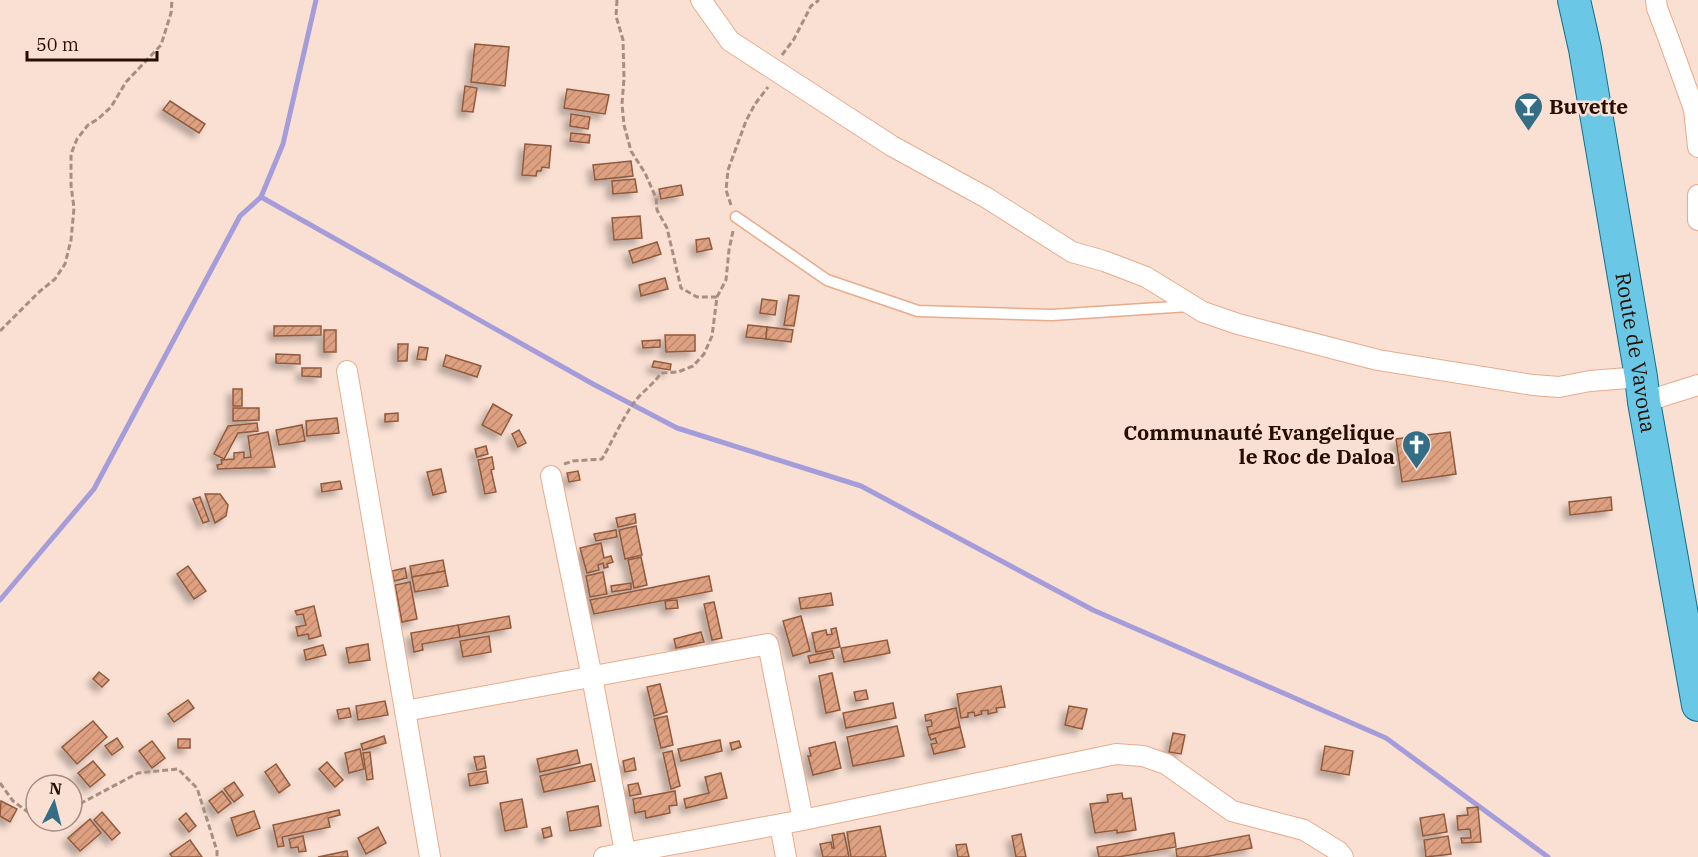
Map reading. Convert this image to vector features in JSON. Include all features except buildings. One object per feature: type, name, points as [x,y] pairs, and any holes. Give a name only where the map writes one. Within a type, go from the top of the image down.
[{"type":"main road","name":"Route de Vavoua","points":[[1574,0],[1587,60],[1698,705]]},
{"type":"street","points":[[701,0],[730,41],[892,146],[987,198],[1072,252],[1146,277],[1203,312],[1238,324],[1378,360],[1546,387],[1590,381],[1642,390],[1698,385]]},
{"type":"street","points":[[1656,0],[1694,109],[1698,147]]},
{"type":"street","points":[[1698,195],[1698,220]]},
{"type":"street","points":[[347,371],[430,857]]},
{"type":"street","points":[[551,476],[625,852]]},
{"type":"street","points":[[405,711],[768,644],[803,820]]},
{"type":"street","points":[[604,857],[780,825],[1116,754],[1143,756],[1166,764],[1232,811],[1304,830],[1338,851],[1343,857]]},
{"type":"street","points":[[780,825],[786,857]]},
{"type":"lane","points":[[736,217],[827,280],[918,311],[1052,315],[1192,306]]},
{"type":"path","points":[[0,331],[55,279],[65,264],[71,240],[74,208],[71,154],[77,139],[88,125],[111,107],[126,82],[161,45],[171,13],[172,0]]},
{"type":"path","points":[[617,0],[616,16],[623,40],[622,104],[624,124],[632,152],[645,173],[656,198],[657,210],[667,228],[681,288],[697,297],[717,297]]},
{"type":"path","points":[[551,476],[561,464],[602,459],[642,392],[657,380],[661,373],[678,372],[693,366],[704,354],[712,336],[717,297],[726,280],[736,217],[726,190],[728,170],[746,121],[768,87],[772,67],[794,39],[811,6],[819,0]]},
{"type":"path","points":[[84,802],[138,773],[178,769],[197,788],[217,857]]},
{"type":"path","points":[[0,783],[14,801],[24,809]]},
{"type":"waterway","points":[[0,600],[94,489],[240,216],[261,197],[283,144],[316,0]]},
{"type":"waterway","points":[[261,197],[593,384],[677,428],[861,486],[1093,610],[1386,738],[1548,857]]},
{"type":"place","name":"Buvette","points":[[1528,132]]},
{"type":"place","name":"Communauté Evangelique le Roc de Daloa","points":[[1416,470]]}]
